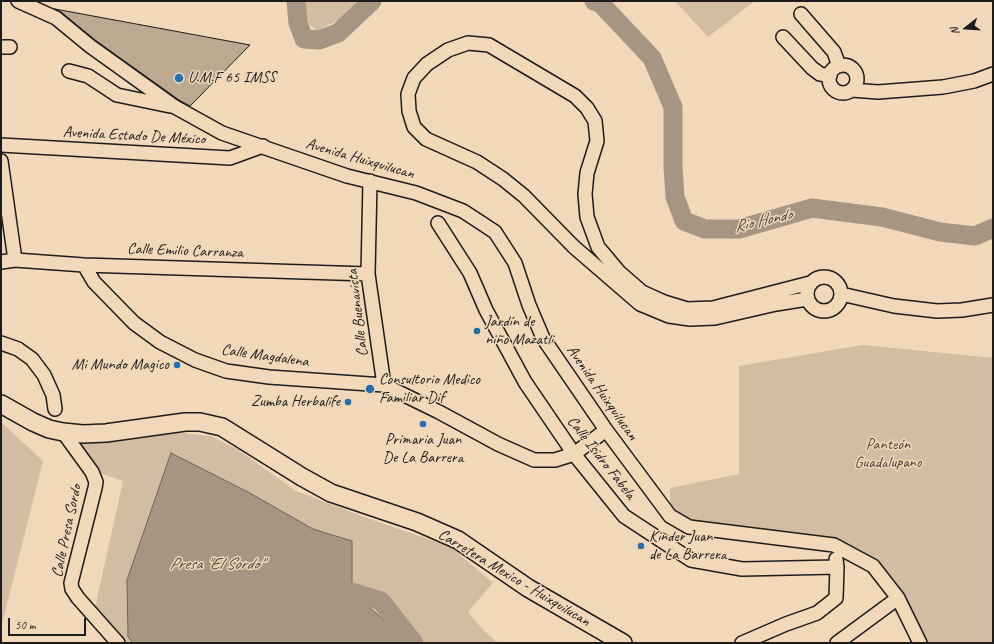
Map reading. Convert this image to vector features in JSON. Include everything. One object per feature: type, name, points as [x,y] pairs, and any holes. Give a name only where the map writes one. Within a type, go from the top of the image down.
[{"type":"main road","name":"Carretera Mexico - Huixquilucan","points":[[1,404],[33,422],[49,429],[63,432],[83,434],[106,433],[185,422],[200,422],[222,427],[302,477],[331,492],[417,522],[458,540],[528,588],[623,643]]},
{"type":"street","name":"Avenida Huixquilucan","points":[[18,1],[56,18],[90,46],[175,107],[222,133],[347,176],[370,180],[416,193],[463,211],[495,232],[516,263],[529,305],[543,338],[606,430],[670,516],[690,527],[834,545],[873,566],[898,598],[920,643]]},
{"type":"street","points":[[801,14],[834,52],[839,66]]},
{"type":"street","points":[[784,37],[812,68],[820,74],[830,76]]},
{"type":"street","points":[[807,299],[776,304],[715,318],[690,319],[669,316],[640,304],[574,247],[514,187],[477,162],[426,140],[414,127],[409,111],[408,94],[414,78],[427,64],[448,50],[468,43],[489,45],[575,96],[588,108],[595,121],[597,141],[587,173],[585,194],[587,217],[598,247],[619,272],[642,292],[664,302],[687,309],[713,308],[810,283],[819,277],[829,278],[838,284],[841,294],[837,304],[828,310],[818,310],[809,304],[807,299],[807,288],[810,283]]},
{"type":"street","points":[[852,90],[857,82],[856,73],[848,66],[839,66],[830,76],[832,85],[838,92],[843,93],[852,90],[878,92],[943,86],[974,81],[993,74]]},
{"type":"street","points":[[69,71],[88,76],[117,95],[175,107]]},
{"type":"street","name":"Avenida Estado De México","points":[[1,145],[230,158],[263,146]]},
{"type":"street","points":[[1,161],[15,260]]},
{"type":"street","name":"Calle Buenavista","points":[[370,180],[368,274],[384,385]]},
{"type":"street","name":"Calle Isidro Fabela","points":[[438,223],[470,273],[486,310],[525,382],[574,454],[624,516],[691,560],[742,569],[837,566]]},
{"type":"street","name":"Calle Emilio Carranza","points":[[1,262],[15,260],[84,265],[368,274]]},
{"type":"street","name":"Calle Magdalena","points":[[84,265],[94,282],[134,323],[160,342],[195,360],[226,371],[269,377],[384,385]]},
{"type":"street","points":[[841,294],[894,306],[937,311],[962,310],[993,305]]},
{"type":"street","points":[[1,343],[18,349],[32,359],[44,375],[53,396],[55,409]]},
{"type":"street","points":[[384,385],[439,412],[498,444],[534,460],[556,460],[574,454],[606,430]]},
{"type":"street","name":"Calle Presa Sordo","points":[[63,432],[92,472],[96,482],[71,583],[72,589],[78,598],[118,643]]},
{"type":"street","points":[[742,643],[786,624],[817,613],[836,598],[837,566],[834,545]]},
{"type":"street","points":[[837,643],[898,598]]},
{"type":"green space","points":[[305,1],[362,1],[340,19],[317,31],[305,20]]},
{"type":"green space","points":[[675,1],[755,1],[708,37]]},
{"type":"green space","name":"Panteón Guadalupano","points":[[863,345],[993,358],[993,643],[920,643],[873,566],[834,545],[689,527],[670,516],[670,488],[739,474],[739,366]]},
{"type":"green space","points":[[1,422],[43,461],[1,628]]},
{"type":"green space","points":[[172,432],[211,436],[237,449],[296,491],[364,517],[451,547],[493,583],[468,612],[485,632],[498,643],[126,643],[94,612],[123,481],[97,472],[76,441]]},
{"type":"water","name":"Presa \"El Sordo\"","points":[[171,453],[248,492],[313,529],[352,541],[352,592],[395,630],[403,643],[133,643],[128,637],[127,580]]},
{"type":"building","name":"U.M.F 65 IMSS","points":[[55,9],[250,45],[190,106],[179,100],[95,40],[61,12]]},
{"type":"waterway","name":"Rio Hondo","points":[[296,1],[298,23],[304,39],[319,40],[338,33],[372,1]]},
{"type":"waterway","name":"Rio Hondo","points":[[594,1],[601,4],[652,58],[673,107],[673,167],[675,197],[684,221],[705,229],[739,229],[812,208],[882,217],[940,232],[975,236],[993,228]]},
{"type":"waterway","points":[[352,592],[381,601],[414,643]]},
{"type":"place","name":"U.M.F 65 IMSS","points":[[179,78]]},
{"type":"place","name":"Jardín de niño Mazatli","points":[[477,331]]},
{"type":"place","name":"Mi Mundo Magico","points":[[177,365]]},
{"type":"place","name":"Consultorio Medico Familiar Dif","points":[[370,389]]},
{"type":"place","name":"Zumba Herbalife","points":[[348,402]]},
{"type":"place","name":"Primaria Juan De La Barrera","points":[[423,424]]},
{"type":"place","name":"Kinder Juan de La Barrera","points":[[641,546]]}]
